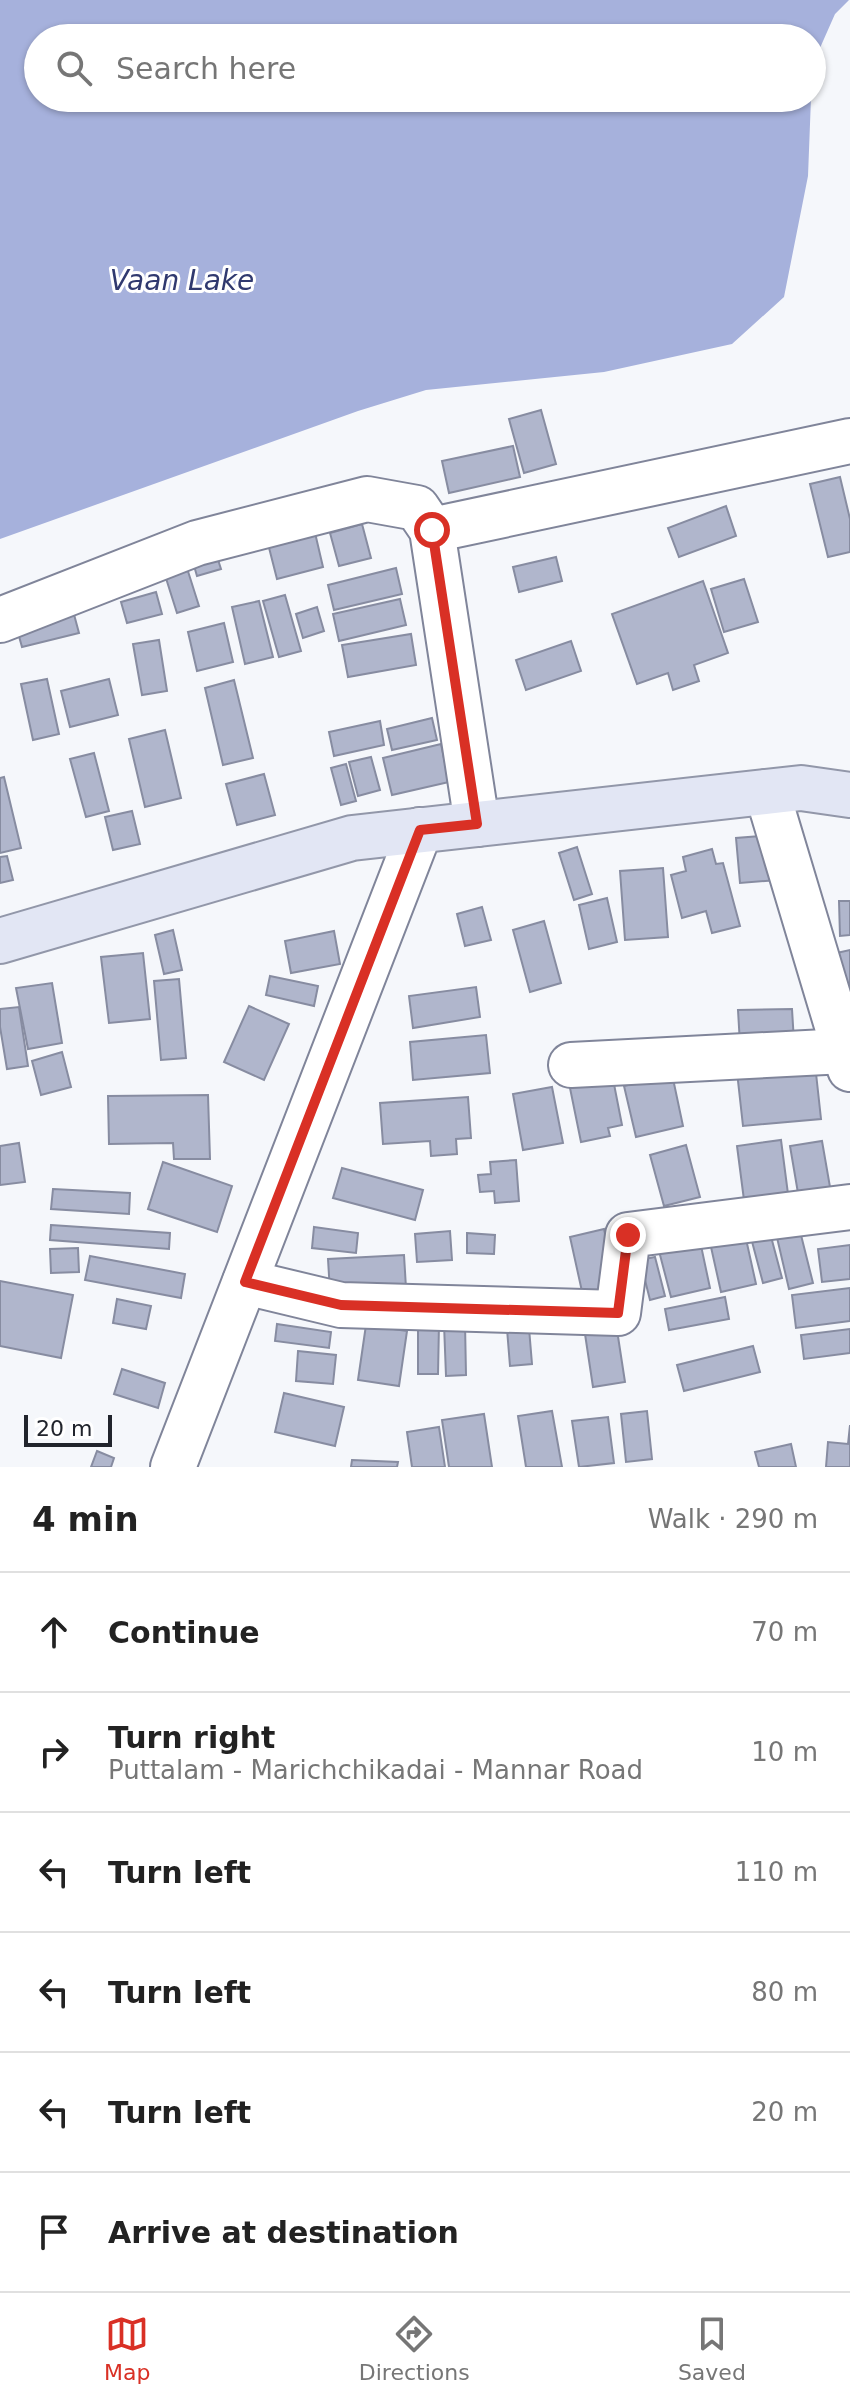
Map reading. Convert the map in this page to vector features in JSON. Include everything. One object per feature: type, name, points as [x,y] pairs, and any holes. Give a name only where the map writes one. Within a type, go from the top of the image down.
[{"type":"main road","points":[[0,941],[352,838],[801,788],[850,795]]},
{"type":"street","points":[[432,530],[850,441]]},
{"type":"street","points":[[0,620],[197,543],[367,499],[417,508],[432,530],[477,824]]},
{"type":"street","points":[[571,1065],[847,1060],[767,792]]},
{"type":"street","points":[[173,1467],[420,830]]},
{"type":"street","points":[[245,1282],[341,1305],[618,1313],[628,1235],[850,1207]]},
{"type":"water","name":"Vaan Lake","points":[[0,0],[849,0],[835,14],[826,34],[826,24],[24,24],[24,112],[810,112],[808,176],[784,297],[732,344],[604,372],[426,390],[358,411],[0,539]]},
{"type":"building","points":[[541,410],[556,464],[524,473],[509,419]]},
{"type":"building","points":[[513,446],[520,477],[449,493],[442,461]]},
{"type":"building","points":[[840,477],[850,519],[850,552],[828,557],[810,484]]},
{"type":"building","points":[[726,506],[736,536],[679,557],[668,528]]},
{"type":"building","points":[[312,520],[323,567],[277,579],[265,532]]},
{"type":"building","points":[[362,524],[371,558],[339,566],[330,533]]},
{"type":"building","points":[[213,544],[221,569],[197,576],[190,552]]},
{"type":"building","points":[[556,557],[562,581],[519,592],[513,567]]},
{"type":"building","points":[[186,565],[199,606],[177,613],[164,572]]},
{"type":"building","points":[[396,568],[402,594],[334,610],[328,585]]},
{"type":"building","points":[[744,579],[758,622],[724,632],[711,589]]},
{"type":"building","points":[[703,581],[728,653],[694,665],[699,681],[673,690],[668,673],[637,684],[612,614]]},
{"type":"building","points":[[156,592],[162,614],[127,623],[121,602]]},
{"type":"building","points":[[285,595],[301,651],[279,657],[263,601]]},
{"type":"building","points":[[400,599],[406,625],[339,641],[333,614]]},
{"type":"building","points":[[259,601],[273,657],[245,664],[232,607]]},
{"type":"building","points":[[72,607],[79,633],[22,647],[15,622]]},
{"type":"building","points":[[317,607],[324,631],[303,638],[296,614]]},
{"type":"building","points":[[224,623],[233,662],[197,671],[188,632]]},
{"type":"building","points":[[411,634],[416,665],[348,677],[342,645]]},
{"type":"building","points":[[159,640],[167,691],[142,695],[133,644]]},
{"type":"building","points":[[571,641],[581,671],[526,690],[516,660]]},
{"type":"building","points":[[47,679],[59,734],[33,740],[21,684]]},
{"type":"building","points":[[109,679],[118,715],[70,727],[61,691]]},
{"type":"building","points":[[234,680],[253,758],[223,765],[205,688]]},
{"type":"building","points":[[432,718],[437,740],[392,750],[387,729]]},
{"type":"building","points":[[380,721],[384,745],[334,756],[329,732]]},
{"type":"building","points":[[165,730],[181,798],[145,807],[129,739]]},
{"type":"building","points":[[441,744],[449,782],[392,795],[383,758]]},
{"type":"building","points":[[94,753],[109,811],[86,817],[70,759]]},
{"type":"building","points":[[371,757],[380,790],[358,796],[349,762]]},
{"type":"building","points":[[346,764],[356,801],[341,805],[331,768]]},
{"type":"building","points":[[264,774],[275,815],[237,825],[226,784]]},
{"type":"building","points":[[4,777],[21,848],[0,853],[0,778]]},
{"type":"building","points":[[132,811],[140,844],[113,850],[105,817]]},
{"type":"building","points":[[775,835],[778,880],[740,883],[736,838]]},
{"type":"building","points":[[577,847],[592,894],[574,900],[559,853]]},
{"type":"building","points":[[712,849],[716,864],[723,863],[740,926],[712,933],[706,911],[682,918],[671,875],[686,871],[683,857]]},
{"type":"building","points":[[7,856],[13,880],[0,883],[0,857]]},
{"type":"building","points":[[663,868],[668,937],[625,940],[620,871]]},
{"type":"building","points":[[607,898],[617,942],[589,949],[579,905]]},
{"type":"building","points":[[839,901],[850,901],[850,935],[840,936]]},
{"type":"building","points":[[482,907],[491,940],[465,946],[457,914]]},
{"type":"building","points":[[544,921],[561,983],[530,992],[513,930]]},
{"type":"building","points":[[173,930],[182,970],[164,974],[155,935]]},
{"type":"building","points":[[334,931],[340,964],[291,973],[285,941]]},
{"type":"building","points":[[850,950],[850,989],[840,991],[832,954]]},
{"type":"building","points":[[143,953],[150,1019],[109,1023],[101,957]]},
{"type":"building","points":[[270,976],[318,986],[314,1006],[266,995]]},
{"type":"building","points":[[179,979],[186,1058],[161,1060],[154,981]]},
{"type":"building","points":[[52,983],[62,1043],[28,1049],[16,988]]},
{"type":"building","points":[[476,987],[480,1017],[413,1028],[409,996]]},
{"type":"building","points":[[249,1006],[289,1024],[264,1080],[224,1062]]},
{"type":"building","points":[[19,1007],[28,1066],[7,1069],[0,1009]]},
{"type":"building","points":[[792,1009],[794,1042],[740,1044],[738,1010]]},
{"type":"building","points":[[486,1035],[490,1073],[413,1080],[410,1042]]},
{"type":"building","points":[[62,1052],[71,1087],[41,1095],[32,1061]]},
{"type":"building","points":[[815,1064],[821,1119],[743,1126],[737,1072]]},
{"type":"building","points":[[672,1074],[683,1126],[636,1137],[624,1086]]},
{"type":"building","points":[[613,1079],[622,1125],[608,1128],[610,1136],[581,1142],[570,1088]]},
{"type":"building","points":[[552,1087],[563,1143],[523,1150],[513,1094]]},
{"type":"building","points":[[208,1095],[210,1159],[174,1159],[173,1143],[109,1144],[108,1096]]},
{"type":"building","points":[[468,1097],[471,1138],[456,1139],[457,1154],[431,1156],[430,1141],[383,1144],[380,1103]]},
{"type":"building","points":[[781,1140],[788,1194],[744,1200],[737,1146]]},
{"type":"building","points":[[822,1141],[830,1187],[798,1193],[790,1146]]},
{"type":"building","points":[[19,1143],[25,1182],[0,1185],[0,1146]]},
{"type":"building","points":[[686,1145],[700,1197],[664,1206],[650,1155]]},
{"type":"building","points":[[516,1160],[519,1201],[495,1203],[494,1191],[480,1192],[478,1175],[491,1174],[490,1162]]},
{"type":"building","points":[[163,1162],[232,1186],[217,1232],[148,1209]]},
{"type":"building","points":[[342,1168],[423,1190],[415,1220],[333,1198]]},
{"type":"building","points":[[53,1189],[130,1193],[129,1214],[51,1209]]},
{"type":"building","points":[[798,1223],[813,1283],[789,1289],[775,1229]]},
{"type":"building","points":[[51,1225],[170,1233],[169,1249],[50,1240]]},
{"type":"building","points":[[314,1227],[358,1233],[356,1253],[312,1248]]},
{"type":"building","points":[[604,1229],[617,1288],[583,1296],[570,1237]]},
{"type":"building","points":[[769,1229],[782,1278],[763,1283],[750,1234]]},
{"type":"building","points":[[744,1230],[756,1284],[721,1292],[709,1238]]},
{"type":"building","points":[[450,1231],[452,1260],[417,1262],[415,1234]]},
{"type":"building","points":[[467,1233],[495,1235],[494,1254],[467,1253]]},
{"type":"building","points":[[700,1241],[710,1288],[671,1297],[659,1251]]},
{"type":"building","points":[[850,1245],[850,1279],[822,1282],[818,1249]]},
{"type":"building","points":[[78,1248],[79,1272],[51,1273],[50,1249]]},
{"type":"building","points":[[404,1255],[406,1288],[330,1292],[328,1259]]},
{"type":"building","points":[[90,1256],[185,1274],[181,1298],[85,1280]]},
{"type":"building","points":[[655,1257],[665,1296],[650,1300],[640,1260]]},
{"type":"building","points":[[0,1281],[73,1295],[61,1358],[0,1346]]},
{"type":"building","points":[[850,1288],[850,1321],[796,1328],[792,1295]]},
{"type":"building","points":[[725,1297],[729,1319],[669,1330],[665,1309]]},
{"type":"building","points":[[117,1299],[151,1306],[146,1329],[113,1323]]},
{"type":"building","points":[[465,1323],[466,1375],[446,1376],[444,1324]]},
{"type":"building","points":[[277,1324],[331,1332],[329,1348],[275,1341]]},
{"type":"building","points":[[418,1324],[439,1324],[438,1374],[418,1374]]},
{"type":"building","points":[[366,1325],[407,1331],[399,1386],[358,1380]]},
{"type":"building","points":[[529,1328],[532,1364],[510,1366],[507,1329]]},
{"type":"building","points":[[850,1329],[850,1353],[804,1359],[801,1335]]},
{"type":"building","points":[[617,1330],[625,1382],[593,1387],[585,1334]]},
{"type":"building","points":[[753,1346],[760,1372],[684,1391],[677,1365]]},
{"type":"building","points":[[298,1351],[336,1355],[333,1384],[296,1381]]},
{"type":"building","points":[[122,1369],[165,1383],[158,1408],[114,1394]]},
{"type":"building","points":[[284,1393],[344,1407],[335,1446],[275,1432]]},
{"type":"building","points":[[552,1411],[562,1467],[526,1467],[518,1416]]},
{"type":"building","points":[[647,1411],[652,1459],[626,1462],[621,1414]]},
{"type":"building","points":[[484,1414],[492,1467],[449,1467],[442,1420]]},
{"type":"building","points":[[608,1417],[614,1463],[579,1467],[572,1421]]},
{"type":"building","points":[[850,1425],[850,1467],[826,1467],[828,1442],[848,1444]]},
{"type":"building","points":[[439,1427],[445,1467],[412,1467],[407,1432]]},
{"type":"building","points":[[791,1444],[796,1467],[759,1467],[755,1452]]},
{"type":"building","points":[[97,1451],[114,1458],[111,1467],[91,1467]]},
{"type":"building","points":[[352,1460],[398,1462],[397,1467],[351,1467]]},
{"type":"route","points":[[432,530],[477,824],[420,830],[245,1282],[341,1305],[618,1313],[628,1235]]}]
